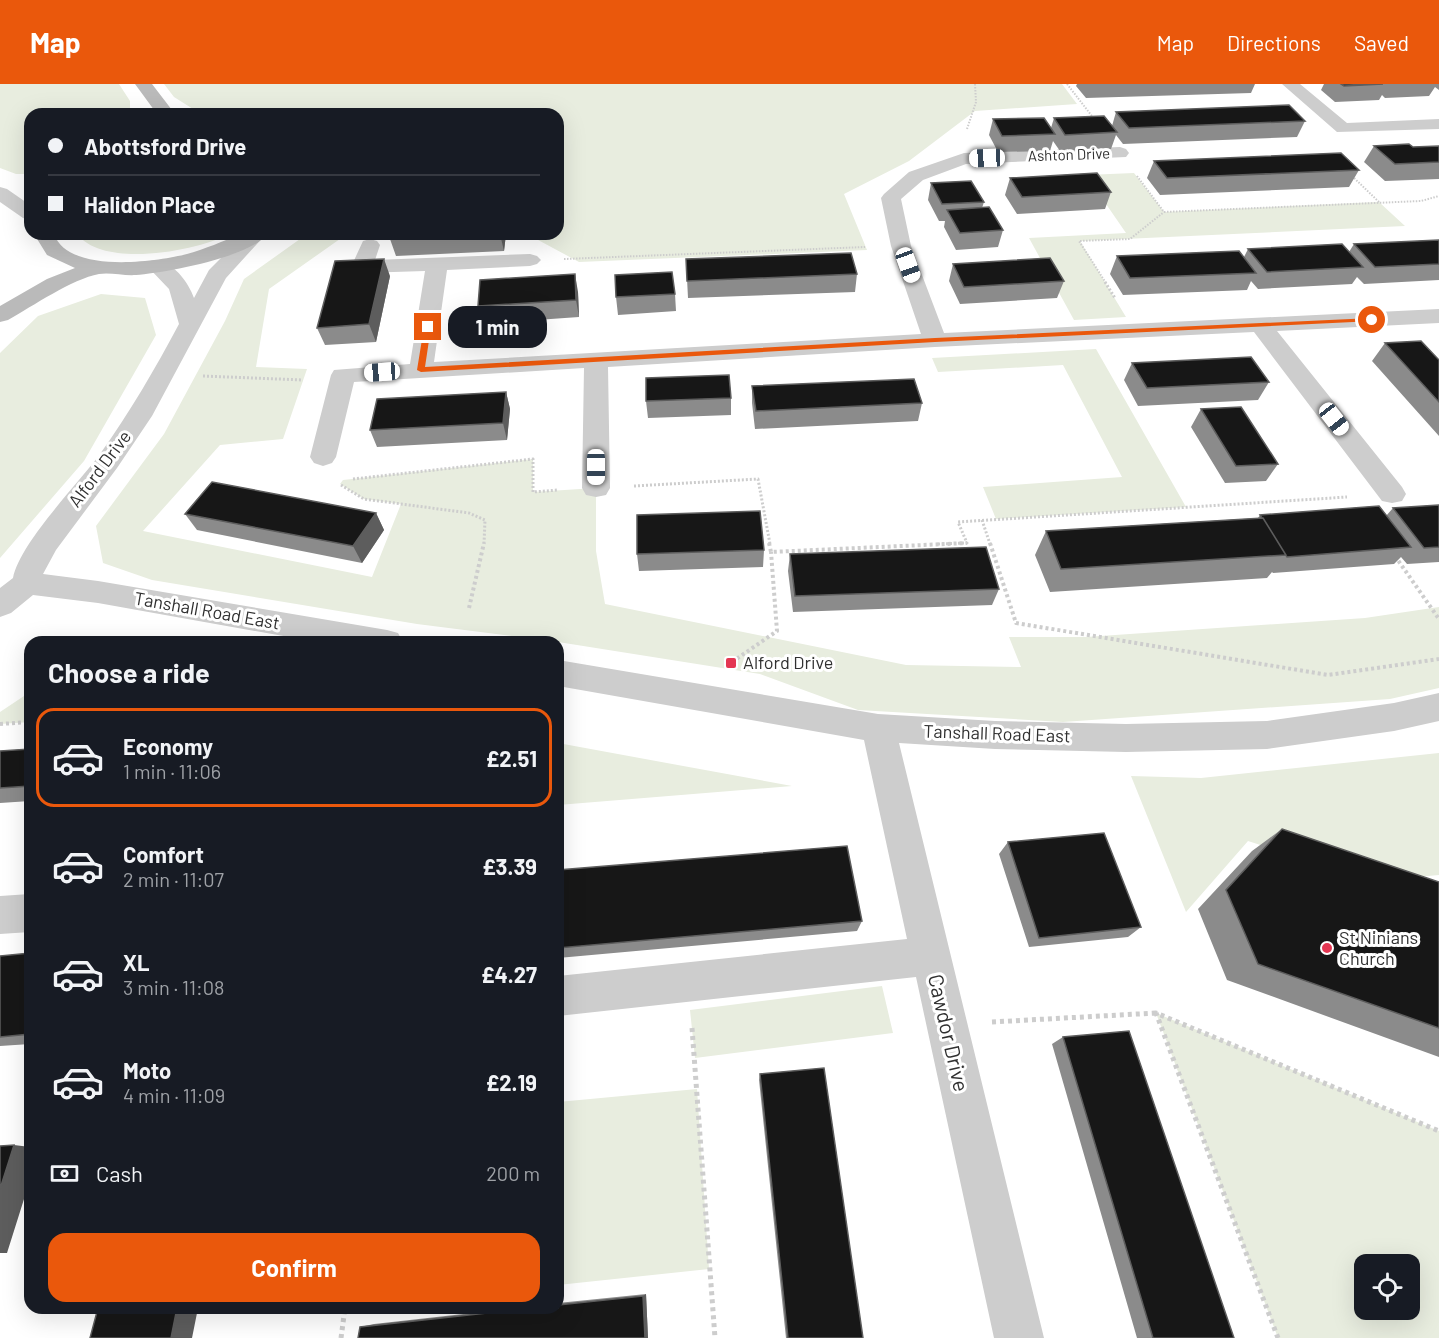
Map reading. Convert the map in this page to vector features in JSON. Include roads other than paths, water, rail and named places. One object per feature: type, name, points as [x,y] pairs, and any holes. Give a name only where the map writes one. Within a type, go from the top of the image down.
[{"type":"main road","points":[[143,84],[161,108]]},
{"type":"main road","points":[[0,315],[34,278],[49,242],[71,260],[98,267],[126,269],[194,260],[246,240]]},
{"type":"main road","points":[[0,315],[55,284],[98,267]]},
{"type":"street","points":[[1290,84],[1343,128],[1439,124]]},
{"type":"street","name":"Ashton Drive","points":[[935,340],[901,246],[891,198],[916,176],[964,159],[1120,153]]},
{"type":"street","points":[[0,184],[24,186]]},
{"type":"street","points":[[0,193],[24,210]]},
{"type":"street","name":"Alford Drive","points":[[0,605],[27,583],[30,567],[63,519],[108,462],[164,374],[217,275],[251,240]]},
{"type":"street","points":[[370,245],[362,267],[530,260]]},
{"type":"street","points":[[421,370],[437,264]]},
{"type":"street","points":[[158,266],[179,287],[190,323]]},
{"type":"street","points":[[323,457],[343,375],[935,340],[1439,316]]},
{"type":"street","points":[[1261,326],[1392,494]]},
{"type":"street","points":[[596,361],[596,488]]},
{"type":"street","name":"Tanshall Road East","points":[[27,583],[98,592],[352,636]]},
{"type":"street","name":"Tanshall Road East","points":[[564,675],[878,728],[995,735],[1126,738],[1267,735],[1394,717],[1439,708]]},
{"type":"street","name":"Cawdor Drive","points":[[878,728],[1019,1338]]},
{"type":"street","points":[[0,915],[24,913]]},
{"type":"street","points":[[564,995],[931,957]]},
{"type":"place","name":"Alford Drive","points":[[731,663]]},
{"type":"place","name":"St Ninians Church","points":[[1327,948]]}]
